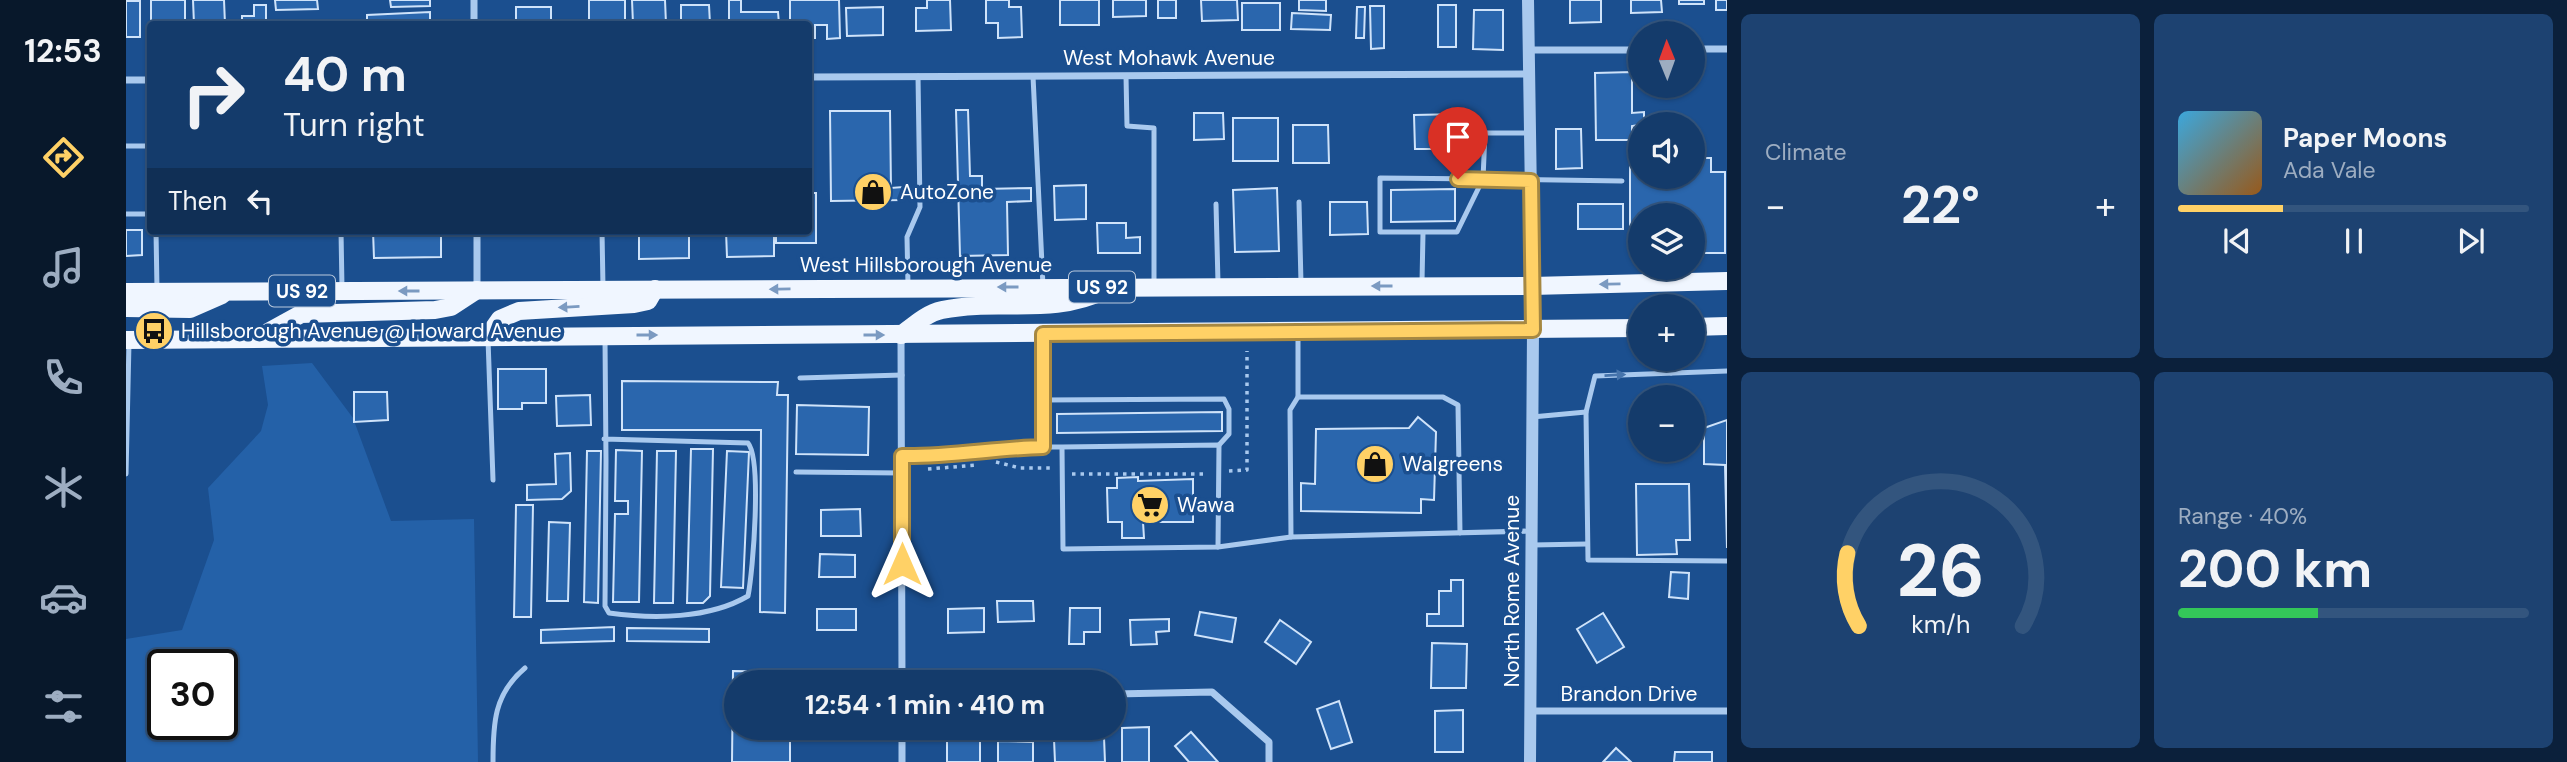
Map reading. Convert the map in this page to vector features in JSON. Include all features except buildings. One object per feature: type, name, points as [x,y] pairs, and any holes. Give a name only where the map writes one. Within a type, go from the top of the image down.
[{"type":"main road","name":"West Hillsborough Avenue","points":[[126,292],[1532,286],[1727,281]]},
{"type":"main road","points":[[901,335],[920,320],[941,310],[1054,307],[1084,301],[1113,287]]},
{"type":"main road","points":[[488,336],[500,318],[519,311],[634,304],[648,301],[655,289]]},
{"type":"main road","points":[[260,337],[301,314],[435,310],[451,307],[477,290]]},
{"type":"main road","points":[[126,308],[190,309],[228,292]]},
{"type":"main road","points":[[1705,327],[1727,326]]},
{"type":"main road","name":"US 92","points":[[127,340],[1628,328]]},
{"type":"street","points":[[474,0],[474,21]]},
{"type":"street","name":"North Rome Avenue","points":[[1528,0],[1533,330],[1530,762]]},
{"type":"street","points":[[1705,49],[1727,49]]},
{"type":"street","points":[[1529,50],[1628,50]]},
{"type":"street","name":"West Mohawk Avenue","points":[[812,77],[1530,74]]},
{"type":"street","points":[[126,80],[147,80]]},
{"type":"street","points":[[477,235],[477,290]]},
{"type":"street","points":[[901,335],[902,670]]},
{"type":"street","points":[[1126,694],[1212,692],[1269,742],[1269,762]]},
{"type":"street","name":"Brandon Drive","points":[[1531,711],[1727,711]]},
{"type":"street","points":[[902,740],[902,762]]},
{"type":"lane","points":[[908,288],[907,237],[920,207],[918,76]]},
{"type":"lane","points":[[1033,76],[1043,287]]},
{"type":"lane","points":[[1126,76],[1127,126],[1154,128],[1154,287]]},
{"type":"lane","points":[[1530,133],[1485,133],[1483,179],[1457,233],[1380,232],[1380,178],[1483,179],[1531,181],[1622,181]]},
{"type":"lane","points":[[126,146],[147,146]]},
{"type":"lane","points":[[1299,202],[1301,286]]},
{"type":"lane","points":[[1216,204],[1218,286]]},
{"type":"lane","points":[[126,214],[147,214]]},
{"type":"lane","points":[[1422,286],[1423,233]]},
{"type":"lane","points":[[156,235],[157,292]]},
{"type":"lane","points":[[341,235],[342,291]]},
{"type":"lane","points":[[602,235],[603,290]]},
{"type":"lane","points":[[1291,537],[1290,410],[1298,397],[1298,332]]},
{"type":"lane","points":[[1043,334],[1043,447]]},
{"type":"lane","points":[[604,439],[748,443],[753,450],[755,496],[752,576],[748,596],[730,607],[703,613],[609,613],[605,606],[604,439],[605,335]]},
{"type":"lane","points":[[488,336],[493,480]]},
{"type":"lane","points":[[126,474],[127,340]]},
{"type":"lane","points":[[1727,371],[1595,376],[1586,412],[1588,560],[1727,561]]},
{"type":"lane","points":[[800,377],[902,375]]},
{"type":"lane","points":[[1298,397],[1443,397],[1458,405],[1460,533]]},
{"type":"lane","points":[[1043,400],[1224,399],[1229,409],[1229,434],[1219,445],[1218,547]]},
{"type":"lane","points":[[1532,416],[1586,412]]},
{"type":"lane","points":[[902,456],[946,456],[994,448],[1219,445]]},
{"type":"lane","points":[[1062,447],[1063,549],[1218,547],[1291,537],[1531,530]]},
{"type":"lane","points":[[796,472],[902,473]]},
{"type":"lane","points":[[1531,545],[1587,544]]},
{"type":"lane","points":[[493,762],[495,711],[510,680],[525,668]]},
{"type":"shaded area","points":[[312,363],[353,418],[391,521],[474,519],[478,762],[126,762],[126,639],[182,630],[214,540],[208,488],[261,431],[268,405],[262,366]]},
{"type":"place","name":"AutoZone","points":[[873,192]]},
{"type":"place","name":"Hillsborough Avenue @ Howard Avenue","points":[[154,331]]},
{"type":"place","name":"Walgreens","points":[[1375,464]]},
{"type":"place","name":"Wawa","points":[[1150,505]]},
{"type":"route","points":[[902,564],[902,456],[946,456],[994,448],[1043,447],[1043,334],[1533,330],[1531,181],[1458,179]]}]
